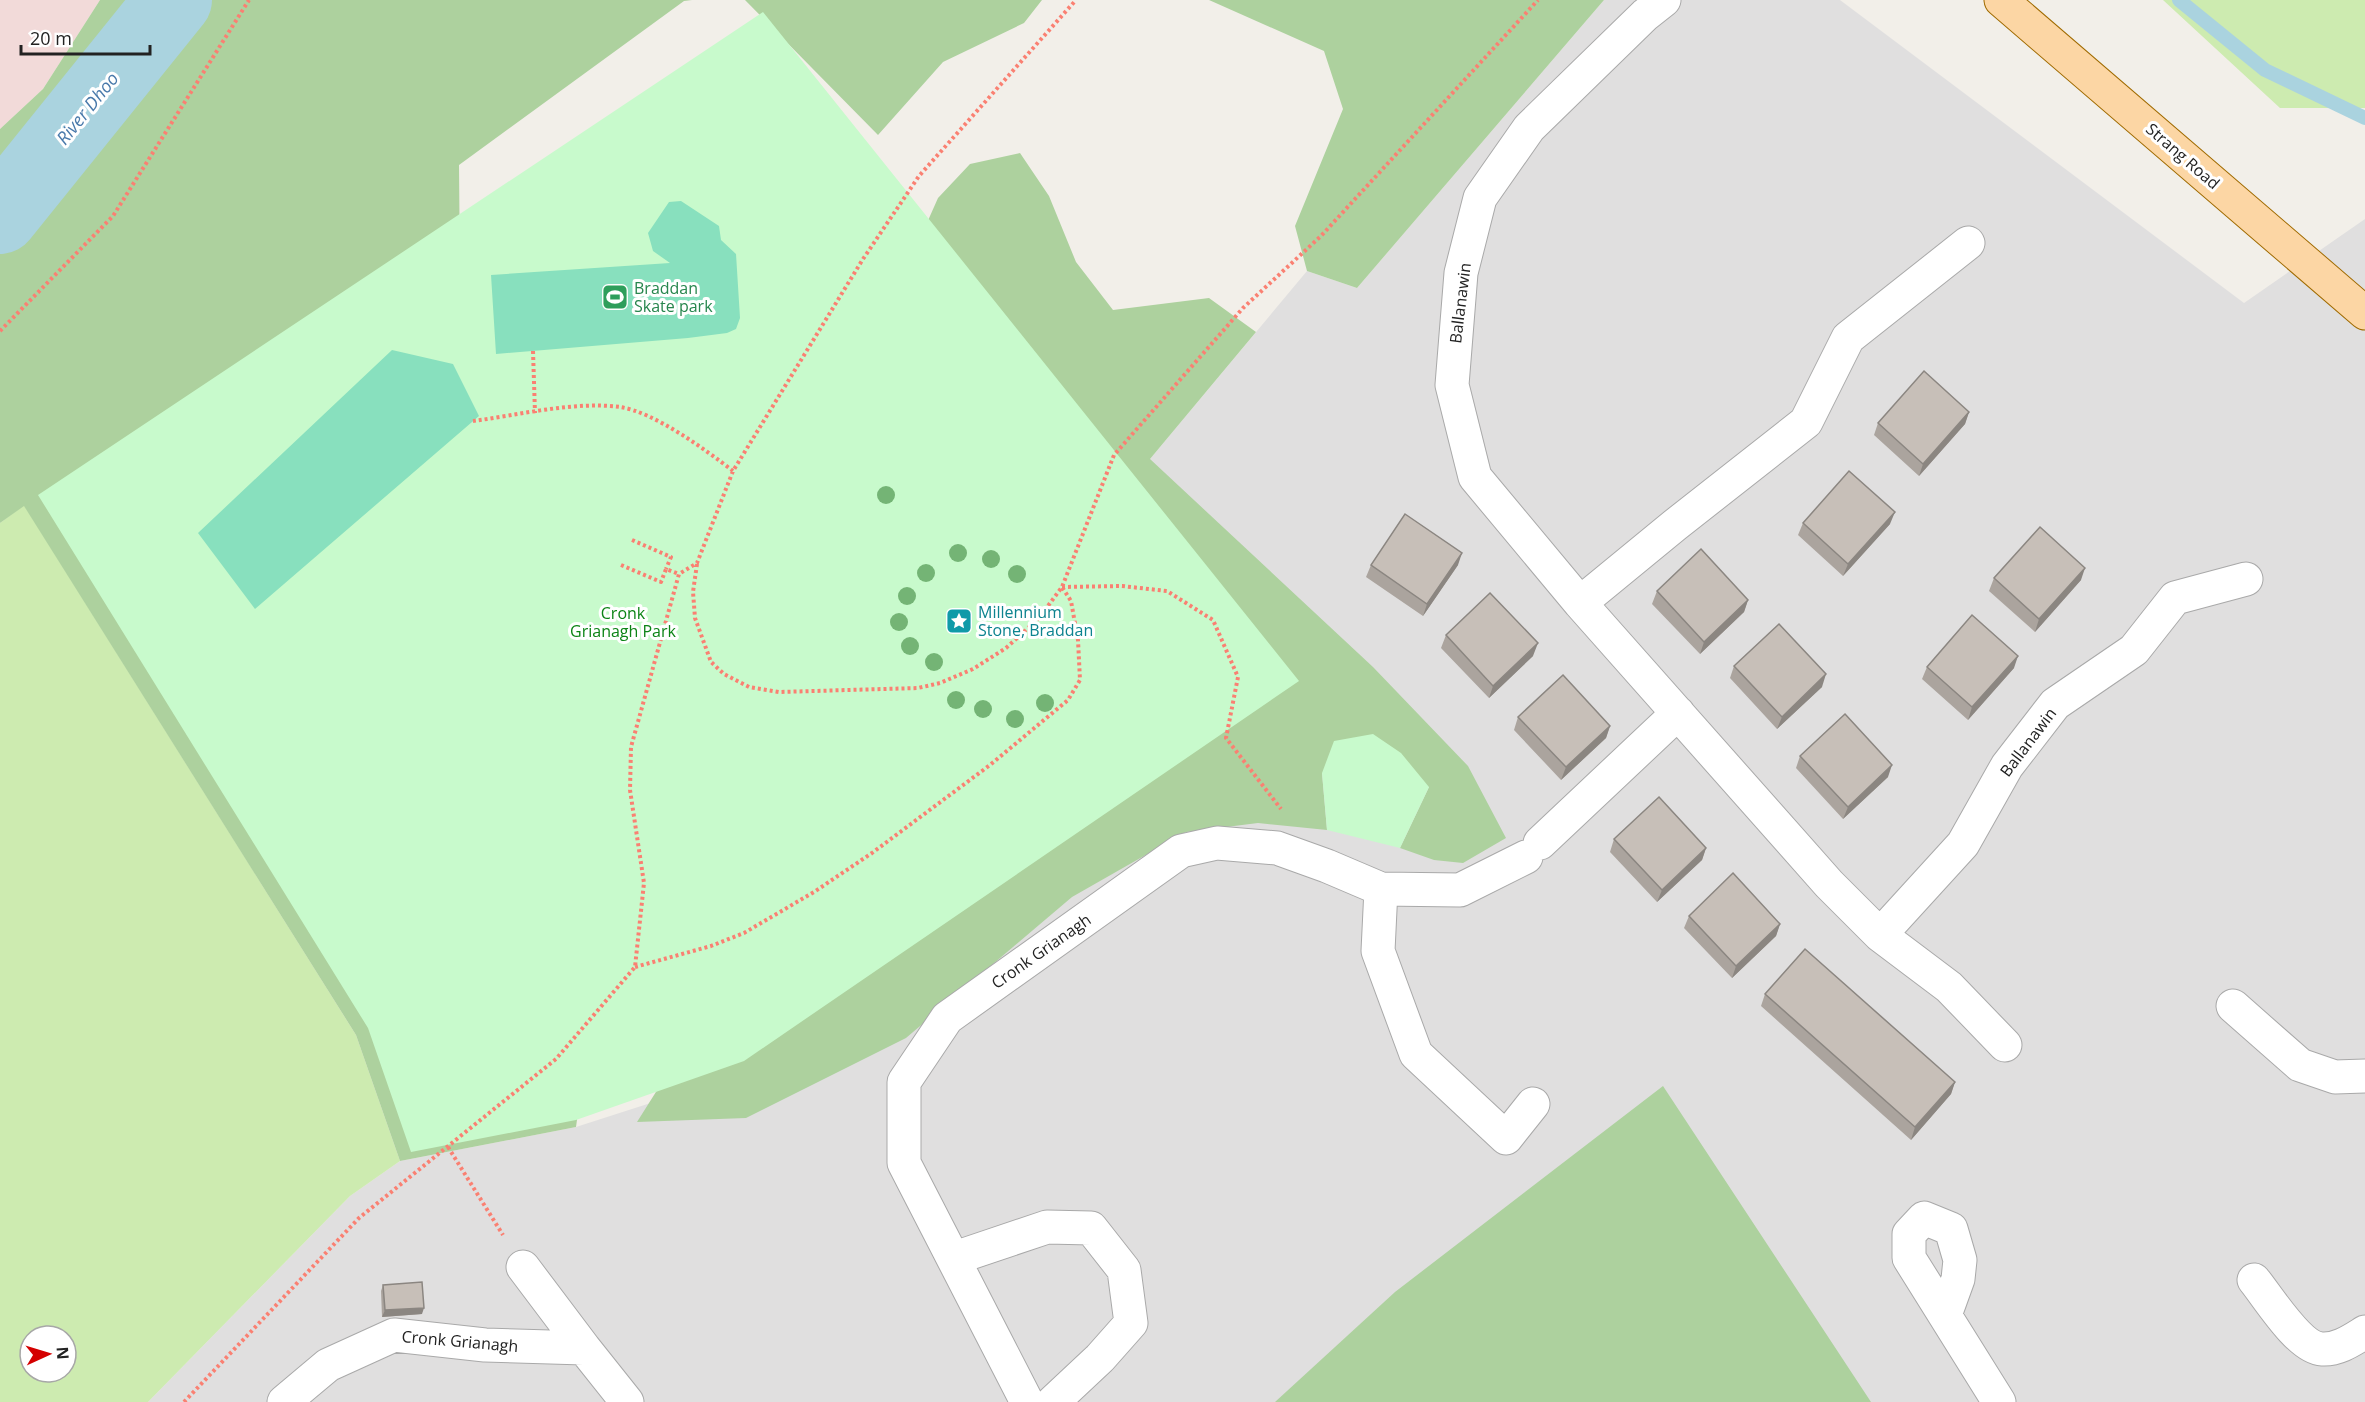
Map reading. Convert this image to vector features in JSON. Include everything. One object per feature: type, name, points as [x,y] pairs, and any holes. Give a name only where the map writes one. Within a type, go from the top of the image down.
[{"type":"main road","name":"Strang Road","points":[[2001,0],[2365,313]]},
{"type":"street","name":"Ballanawin","points":[[1664,0],[1645,15],[1529,128],[1480,198],[1461,273],[1452,385],[1475,477],[1580,603],[1829,884],[1880,935],[1949,987],[2005,1045]]},
{"type":"street","points":[[1580,603],[1806,422],[1848,338],[1968,243]]},
{"type":"street","name":"Ballanawin","points":[[1880,935],[1963,844],[2007,766],[2055,704],[2134,650],[2175,598],[2246,579]]},
{"type":"street","name":"Cronk Grianagh","points":[[1027,1402],[955,1258],[904,1163],[904,1082],[947,1018],[1181,851],[1217,843],[1277,848],[1381,889],[1460,890],[1533,850],[1678,713]]},
{"type":"street","points":[[1381,889],[1378,951],[1416,1054],[1506,1138],[1533,1104]]},
{"type":"street","points":[[2233,1006],[2300,1065],[2335,1077],[2365,1076]]},
{"type":"street","points":[[955,1258],[1047,1227],[1091,1228],[1124,1270],[1131,1323],[1100,1358],[1053,1402]]},
{"type":"street","points":[[523,1267],[627,1402]]},
{"type":"street","points":[[2254,1280],[2302,1340],[2321,1349],[2344,1345],[2365,1332]]},
{"type":"street","points":[[1945,1315],[1999,1402]]},
{"type":"street","name":"Cronk Grianagh","points":[[284,1402],[328,1365],[394,1335],[485,1345],[584,1348]]},
{"type":"path","points":[[0,331],[113,216],[249,0]]},
{"type":"path","points":[[1076,0],[920,176],[863,259],[733,471],[697,563],[693,592],[695,618],[711,662],[724,674],[749,687],[779,692],[918,688],[940,683],[973,669],[1006,648],[1039,618],[1062,587],[1114,455],[1243,308],[1321,236],[1538,0]]},
{"type":"path","points":[[532,351],[535,413]]},
{"type":"path","points":[[473,421],[586,406],[623,407],[657,421],[733,471]]},
{"type":"path","points":[[621,565],[661,582],[671,557],[632,540]]},
{"type":"path","points":[[635,967],[644,883],[630,790],[631,747],[679,574],[697,563]]},
{"type":"path","points":[[666,569],[679,574]]},
{"type":"path","points":[[1062,587],[1122,586],[1167,591],[1213,620],[1238,677],[1226,738],[1265,788]]},
{"type":"path","points":[[184,1402],[359,1218],[556,1059],[635,967],[711,946],[744,933],[814,892],[872,853],[981,771],[1068,700],[1080,680],[1078,640],[1071,601],[1062,587]]},
{"type":"path","points":[[448,1147],[523,1267]]},
{"type":"shaded area","points":[[0,0],[100,0],[43,89],[0,129]]},
{"type":"shaded area","points":[[1604,0],[1840,0],[2244,303],[2365,219],[2365,1402],[148,1402],[350,1196],[400,1161],[576,1127],[747,1072],[1150,459],[1307,271],[1357,288]]},
{"type":"green space","points":[[100,0],[692,0],[684,1],[459,165],[460,276],[582,1084],[576,1127],[400,1161],[356,1035],[24,506],[0,523],[0,129],[43,89]]},
{"type":"green space","points":[[745,0],[1042,0],[1024,23],[943,62],[878,135]]},
{"type":"green space","points":[[1209,0],[1604,0],[1357,288],[1307,271],[1295,226],[1343,109],[1324,51]]},
{"type":"green space","points":[[2163,0],[2365,0],[2365,108],[2280,108]]},
{"type":"green space","name":"Cronk Grianagh Park","points":[[763,12],[1299,681],[744,1061],[576,1120],[411,1152],[368,1028],[38,495]]},
{"type":"green space","points":[[1020,153],[1049,196],[1076,262],[1113,310],[1209,298],[1256,332],[1150,459],[1373,667],[1468,766],[1506,838],[1463,863],[1434,860],[1400,848],[1429,787],[1322,773],[1327,830],[1258,823],[1186,832],[1072,897],[906,1038],[746,1118],[637,1122],[678,1057],[918,243],[938,198],[970,164]]},
{"type":"green space","name":"Braddan Skate park","points":[[681,201],[719,226],[721,240],[736,254],[740,318],[736,329],[727,333],[688,338],[496,354],[491,275],[670,263],[653,251],[648,233],[669,202]]},
{"type":"green space","points":[[392,350],[453,364],[479,416],[255,609],[198,533]]},
{"type":"green space","points":[[24,505],[356,1035],[400,1161],[350,1196],[148,1402],[0,1402],[0,523]]},
{"type":"green space","points":[[1373,734],[1401,753],[1429,787],[1400,848],[1327,830],[1322,773],[1334,741]]},
{"type":"green space","points":[[1663,1086],[1871,1402],[1275,1402],[1395,1292]]},
{"type":"building","points":[[1924,371],[1969,412],[1923,464],[1878,423]]},
{"type":"building","points":[[1849,471],[1895,512],[1848,564],[1803,523]]},
{"type":"building","points":[[1405,514],[1462,553],[1427,604],[1371,565]]},
{"type":"building","points":[[2040,527],[2085,568],[2039,619],[1994,578]]},
{"type":"building","points":[[1701,549],[1748,600],[1704,642],[1657,591]]},
{"type":"building","points":[[1490,593],[1538,643],[1493,686],[1446,635]]},
{"type":"building","points":[[1972,615],[2018,656],[1972,707],[1927,667]]},
{"type":"building","points":[[1779,624],[1826,674],[1782,717],[1734,666]]},
{"type":"building","points":[[1563,675],[1610,726],[1566,767],[1518,717]]},
{"type":"building","points":[[1845,714],[1892,765],[1848,807],[1800,756]]},
{"type":"building","points":[[1659,797],[1706,848],[1662,890],[1614,839]]},
{"type":"building","points":[[1733,873],[1780,924],[1736,966],[1689,916]]},
{"type":"building","points":[[1805,949],[1955,1082],[1915,1127],[1765,994]]},
{"type":"building","points":[[422,1282],[424,1308],[385,1310],[383,1285]]},
{"type":"waterway","name":"River Dhoo","points":[[0,216],[174,0]]},
{"type":"waterway","points":[[2179,0],[2265,70],[2365,118]]},
{"type":"place","name":"Braddan Skate park","points":[[615,297]]},
{"type":"place","name":"Millennium Stone, Braddan","points":[[959,621]]}]
